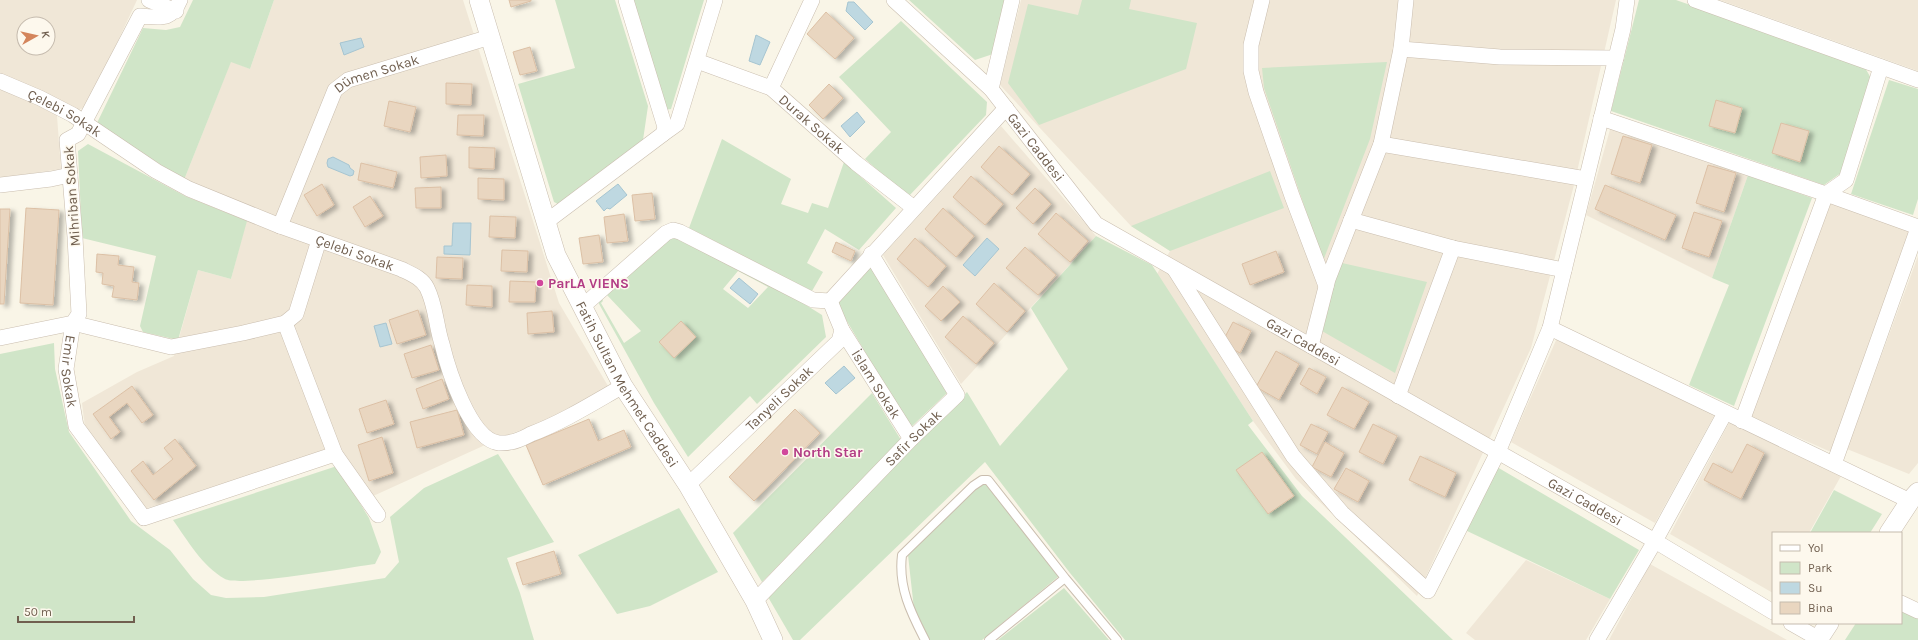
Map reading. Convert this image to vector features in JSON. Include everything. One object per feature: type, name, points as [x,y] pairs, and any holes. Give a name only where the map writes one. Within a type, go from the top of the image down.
[{"type":"street","points":[[149,0],[178,5]]},
{"type":"street","name":"Fatih Sultan Mehmet Caddesi","points":[[479,0],[556,255],[623,386],[688,485],[754,601],[774,640]]},
{"type":"street","points":[[626,0],[665,127],[663,134]]},
{"type":"street","points":[[546,222],[677,124],[715,0]]},
{"type":"street","points":[[771,88],[812,0]]},
{"type":"street","name":"Gazi Caddesi","points":[[894,0],[991,89],[1096,224],[1498,452],[1772,611]]},
{"type":"street","points":[[991,89],[1012,0]]},
{"type":"street","points":[[1262,0],[1251,45],[1253,78],[1292,196],[1326,286]]},
{"type":"street","points":[[1311,346],[1326,286],[1381,144],[1401,49],[1406,0]]},
{"type":"street","points":[[1174,268],[1292,456],[1342,513],[1428,592],[1498,452],[1550,328],[1623,29],[1627,0]]},
{"type":"street","points":[[1695,0],[1918,80]]},
{"type":"street","name":"Mihriban Sokak","points":[[73,323],[79,314],[67,140],[78,134],[140,16],[166,18],[178,5]]},
{"type":"street","name":"Dümen Sokak","points":[[280,226],[335,90],[348,80],[490,37]]},
{"type":"street","points":[[1401,49],[1500,57],[1616,58]]},
{"type":"street","name":"Durak Sokak","points":[[697,61],[771,88],[856,164],[914,208]]},
{"type":"street","points":[[1742,421],[1826,194],[1846,180],[1881,67]]},
{"type":"street","name":"Çelebi Sokak","points":[[0,81],[40,98],[73,115],[156,171],[189,189],[280,226],[401,269],[418,277],[427,287],[434,307],[441,343],[452,378],[475,427],[486,437],[498,443],[513,442],[548,428],[623,386]]},
{"type":"street","points":[[830,301],[871,254],[1006,108]]},
{"type":"street","points":[[1601,118],[1826,194],[1918,228],[1834,464]]},
{"type":"street","points":[[1381,144],[1586,179]]},
{"type":"street","points":[[0,185],[51,179],[70,175]]},
{"type":"street","points":[[1351,220],[1453,248],[1564,270]]},
{"type":"street","points":[[582,307],[666,232],[673,230],[680,232],[813,300],[830,301]]},
{"type":"street","points":[[318,240],[296,314],[285,323],[335,454],[378,515]]},
{"type":"street","points":[[1398,396],[1453,248]]},
{"type":"street","name":"Safir Sokak","points":[[754,601],[911,439],[957,395],[871,254]]},
{"type":"street","points":[[830,301],[842,330]]},
{"type":"street","points":[[0,338],[73,323]]},
{"type":"street","name":"Emir Sokak","points":[[285,323],[171,347],[73,323],[66,369],[76,426],[144,518],[335,454]]},
{"type":"street","points":[[1550,328],[1834,464],[1914,496],[1890,532]]},
{"type":"street","name":"İslam Sokak","points":[[842,330],[911,439]]},
{"type":"street","name":"Tanyeli Sokak","points":[[688,485],[839,341],[842,330]]},
{"type":"street","points":[[1597,640],[1655,542],[1724,412]]},
{"type":"street","points":[[1902,603],[1918,611]]},
{"type":"street","points":[[1793,624],[1818,640],[1828,624]]},
{"type":"lane","points":[[925,640],[909,608],[902,583],[902,555],[973,486],[982,480],[988,480],[1065,578],[1118,640]]},
{"type":"lane","points":[[989,640],[1065,578]]},
{"type":"shaded area","points":[[0,0],[137,0],[87,107],[57,116],[61,169],[0,178]]},
{"type":"shaded area","points":[[274,0],[463,0],[559,303],[608,386],[543,422],[507,435],[371,497],[337,445],[223,485],[144,509],[85,427],[82,403],[137,372],[174,356],[198,270],[231,279],[250,207],[184,180],[231,61],[250,69]]},
{"type":"shaded area","points":[[1021,0],[1616,0],[1574,185],[1531,348],[1417,596],[1296,479],[1253,421],[1157,274],[1170,251],[1131,226],[1000,85]]},
{"type":"shaded area","points":[[1720,0],[1918,0],[1918,71]]},
{"type":"shaded area","points":[[1001,126],[1096,236],[961,384],[883,255]]},
{"type":"shaded area","points":[[1611,126],[1748,175],[1712,278],[1586,215]]},
{"type":"shaded area","points":[[1831,203],[1912,231],[1831,452],[1750,416]]},
{"type":"shaded area","points":[[1918,256],[1918,463],[1909,474],[1847,449]]},
{"type":"shaded area","points":[[1557,338],[1714,416],[1655,523],[1511,442]]},
{"type":"shaded area","points":[[1729,423],[1841,476],[1810,532],[1772,532],[1772,592],[1670,534]]},
{"type":"shaded area","points":[[1526,560],[1610,599],[1586,640],[1475,640],[1466,633]]},
{"type":"shaded area","points":[[1650,564],[1787,640],[1609,640]]},
{"type":"green space","points":[[193,0],[274,0],[250,69],[231,62],[184,180],[97,123],[143,28],[166,30],[180,27]]},
{"type":"green space","points":[[555,0],[615,0],[648,106],[643,140],[558,204],[554,202],[518,84],[575,68]]},
{"type":"green space","points":[[632,0],[704,0],[671,109],[665,110]]},
{"type":"green space","points":[[909,0],[1005,0],[993,54],[975,60]]},
{"type":"green space","points":[[1082,0],[1131,0],[1129,9],[1197,23],[1186,69],[1039,125],[1008,83],[1028,4],[1078,15]]},
{"type":"green space","points":[[1639,0],[1676,0],[1864,66],[1872,80],[1841,173],[1824,185],[1611,111]]},
{"type":"green space","points":[[901,21],[987,102],[986,115],[908,197],[865,159],[891,132],[839,77]]},
{"type":"green space","points":[[1387,62],[1370,139],[1323,261],[1264,88],[1262,68]]},
{"type":"green space","points":[[1889,80],[1918,89],[1918,199],[1913,215],[1851,194]]},
{"type":"green space","points":[[722,139],[791,179],[781,204],[808,213],[812,203],[828,208],[844,162],[896,208],[859,250],[825,229],[807,263],[823,272],[812,291],[689,228]]},
{"type":"green space","points":[[88,144],[185,196],[247,221],[231,279],[198,270],[178,340],[143,332],[140,326],[156,256],[82,238],[78,151]]},
{"type":"green space","points":[[1270,171],[1284,208],[1170,251],[1131,226]]},
{"type":"green space","points":[[1748,175],[1812,198],[1734,406],[1689,385],[1729,285],[1712,278]]},
{"type":"green space","points":[[668,235],[678,236],[774,285],[822,315],[826,337],[757,404],[750,396],[688,457],[654,403],[598,302],[602,299],[603,301],[601,303],[624,343],[641,331],[606,294]],"holes":[[[738,271],[768,287],[748,308],[723,289]]]},
{"type":"green space","points":[[1096,236],[1152,265],[1253,421],[1248,425],[1302,496],[1453,640],[1125,640],[1070,573],[985,462],[800,640],[793,640],[768,597],[967,392],[1000,446],[1068,369],[1031,308]]},
{"type":"green space","points":[[1342,263],[1427,282],[1395,373],[1322,331],[1333,285]]},
{"type":"green space","points":[[870,264],[947,393],[910,428],[835,301]]},
{"type":"green space","points":[[54,343],[55,369],[69,432],[131,521],[170,550],[193,579],[211,595],[226,598],[264,597],[385,578],[399,562],[390,517],[424,488],[498,454],[554,542],[507,558],[520,593],[534,640],[0,640],[0,354]]},
{"type":"green space","points":[[872,393],[901,440],[762,582],[733,533]]},
{"type":"green space","points":[[337,466],[369,518],[381,552],[375,564],[273,579],[235,581],[225,579],[217,574],[202,560],[173,520]]},
{"type":"green space","points":[[1497,467],[1639,550],[1610,599],[1465,530]]},
{"type":"green space","points":[[986,484],[1059,576],[982,640],[930,640],[914,609],[908,555],[977,487]]},
{"type":"green space","points":[[1834,490],[1882,514],[1871,532],[1811,532]]},
{"type":"green space","points":[[679,508],[718,572],[650,606],[617,614],[578,555]]},
{"type":"green space","points":[[1064,588],[1109,640],[998,640]]},
{"type":"green space","points":[[1902,611],[1918,619],[1918,640],[1845,640],[1855,624],[1902,624]]},
{"type":"water","points":[[848,2],[854,2],[873,22],[865,30],[846,11]]},
{"type":"water","points":[[756,35],[770,42],[760,65],[749,61]]},
{"type":"water","points":[[361,38],[364,47],[344,55],[340,43]]},
{"type":"water","points":[[857,112],[865,122],[850,137],[841,126]]},
{"type":"water","points":[[333,157],[349,165],[354,171],[353,175],[350,176],[328,167],[328,159]]},
{"type":"water","points":[[618,184],[627,195],[610,209],[607,208],[604,211],[596,201]]},
{"type":"water","points":[[453,223],[471,223],[470,255],[444,254],[444,246],[452,246]]},
{"type":"water","points":[[987,238],[999,249],[975,276],[963,265]]},
{"type":"water","points":[[739,278],[758,294],[750,304],[730,288]]},
{"type":"water","points":[[386,323],[392,344],[380,347],[374,326]]},
{"type":"water","points":[[844,366],[855,378],[836,394],[825,383]]},
{"type":"building","points":[[509,0],[531,0],[531,1],[511,7]]},
{"type":"building","points":[[826,12],[854,38],[835,59],[807,34]]},
{"type":"building","points":[[530,47],[537,71],[520,75],[513,52]]},
{"type":"building","points":[[446,83],[472,84],[471,105],[446,104]]},
{"type":"building","points":[[829,84],[843,98],[823,119],[809,105]]},
{"type":"building","points":[[1716,100],[1742,108],[1735,133],[1709,126]]},
{"type":"building","points":[[389,101],[416,107],[410,132],[384,126]]},
{"type":"building","points":[[458,115],[484,115],[483,136],[457,135]]},
{"type":"building","points":[[1781,123],[1809,131],[1800,162],[1772,153]]},
{"type":"building","points":[[1623,136],[1652,145],[1640,183],[1611,174]]},
{"type":"building","points":[[999,146],[1030,174],[1012,195],[981,167]]},
{"type":"building","points":[[469,147],[495,148],[494,169],[469,168]]},
{"type":"building","points":[[446,155],[447,176],[421,178],[420,157]]},
{"type":"building","points":[[361,163],[397,172],[393,188],[358,180]]},
{"type":"building","points":[[1708,165],[1736,173],[1724,212],[1696,203]]},
{"type":"building","points":[[971,176],[1003,204],[985,225],[953,197]]},
{"type":"building","points":[[478,178],[504,179],[504,200],[478,199]]},
{"type":"building","points":[[322,184],[334,205],[317,216],[304,195]]},
{"type":"building","points":[[1605,185],[1676,215],[1665,240],[1595,209]]},
{"type":"building","points":[[441,187],[441,208],[416,208],[415,188]]},
{"type":"building","points":[[1035,188],[1051,204],[1033,224],[1016,208]]},
{"type":"building","points":[[652,193],[655,219],[635,221],[632,195]]},
{"type":"building","points":[[370,196],[383,216],[365,227],[353,207]]},
{"type":"building","points":[[26,208],[59,210],[53,305],[20,303]]},
{"type":"building","points":[[943,208],[974,236],[956,257],[925,229]]},
{"type":"building","points":[[0,209],[10,209],[4,304],[0,304]]},
{"type":"building","points":[[1694,212],[1722,221],[1709,257],[1682,248]]},
{"type":"building","points":[[1056,213],[1088,241],[1070,262],[1038,234]]},
{"type":"building","points":[[624,214],[628,241],[607,243],[604,217]]},
{"type":"building","points":[[490,216],[516,217],[515,238],[489,237]]},
{"type":"building","points":[[599,235],[603,262],[583,264],[579,238]]},
{"type":"building","points":[[915,238],[946,266],[928,287],[897,259]]},
{"type":"building","points":[[836,242],[855,251],[851,261],[832,252]]},
{"type":"building","points":[[1025,247],[1056,275],[1038,295],[1006,268]]},
{"type":"building","points":[[502,250],[528,251],[527,272],[501,271]]},
{"type":"building","points":[[1276,251],[1284,272],[1250,285],[1242,264]]},
{"type":"building","points":[[97,254],[119,256],[118,265],[134,267],[132,282],[139,283],[137,300],[112,297],[114,286],[102,284],[103,273],[96,272]]},
{"type":"building","points":[[437,257],[463,258],[462,279],[436,278]]},
{"type":"building","points":[[510,281],[536,282],[535,302],[509,302]]},
{"type":"building","points":[[994,283],[1025,311],[1007,332],[976,304]]},
{"type":"building","points":[[467,285],[492,286],[492,307],[466,305]]},
{"type":"building","points":[[943,286],[960,302],[941,321],[925,306]]},
{"type":"building","points":[[418,310],[426,335],[397,344],[389,320]]},
{"type":"building","points":[[552,311],[554,332],[528,334],[527,313]]},
{"type":"building","points":[[963,316],[994,343],[976,364],[945,337]]},
{"type":"building","points":[[681,321],[696,337],[674,358],[659,342]]},
{"type":"building","points":[[1233,322],[1251,331],[1240,353],[1234,350],[1225,337]]},
{"type":"building","points":[[431,345],[439,370],[412,378],[404,354]]},
{"type":"building","points":[[1276,351],[1299,364],[1279,400],[1256,387]]},
{"type":"building","points":[[1309,368],[1326,377],[1317,394],[1300,384]]},
{"type":"building","points":[[442,379],[449,399],[423,409],[416,389]]},
{"type":"building","points":[[132,386],[153,415],[142,423],[127,403],[109,417],[120,432],[111,439],[93,414]]},
{"type":"building","points":[[1342,387],[1369,402],[1354,429],[1327,415]]},
{"type":"building","points":[[386,400],[394,424],[367,433],[359,409]]},
{"type":"building","points":[[795,409],[820,433],[754,501],[729,477]]},
{"type":"building","points":[[457,410],[464,435],[417,448],[410,422]]},
{"type":"building","points":[[589,419],[598,441],[624,430],[631,447],[543,485],[526,445]]},
{"type":"building","points":[[1311,424],[1328,432],[1317,454],[1300,445]]},
{"type":"building","points":[[1373,424],[1397,436],[1383,464],[1359,452]]},
{"type":"building","points":[[382,437],[393,473],[369,481],[358,445]]},
{"type":"building","points":[[175,439],[196,466],[154,500],[131,471],[143,461],[153,475],[173,459],[164,448]]},
{"type":"building","points":[[1325,442],[1344,453],[1331,477],[1312,467]]},
{"type":"building","points":[[1747,444],[1764,453],[1741,499],[1704,480],[1713,463],[1732,473]]},
{"type":"building","points":[[1262,452],[1294,496],[1268,514],[1236,470]]},
{"type":"building","points":[[1420,456],[1456,473],[1445,497],[1409,480]]},
{"type":"building","points":[[1346,468],[1369,481],[1358,502],[1334,489]]},
{"type":"building","points":[[554,551],[561,574],[523,585],[516,563]]},
{"type":"place","name":"ParLA VIENS","points":[[540,283]]},
{"type":"place","name":"North Star","points":[[785,452]]}]
